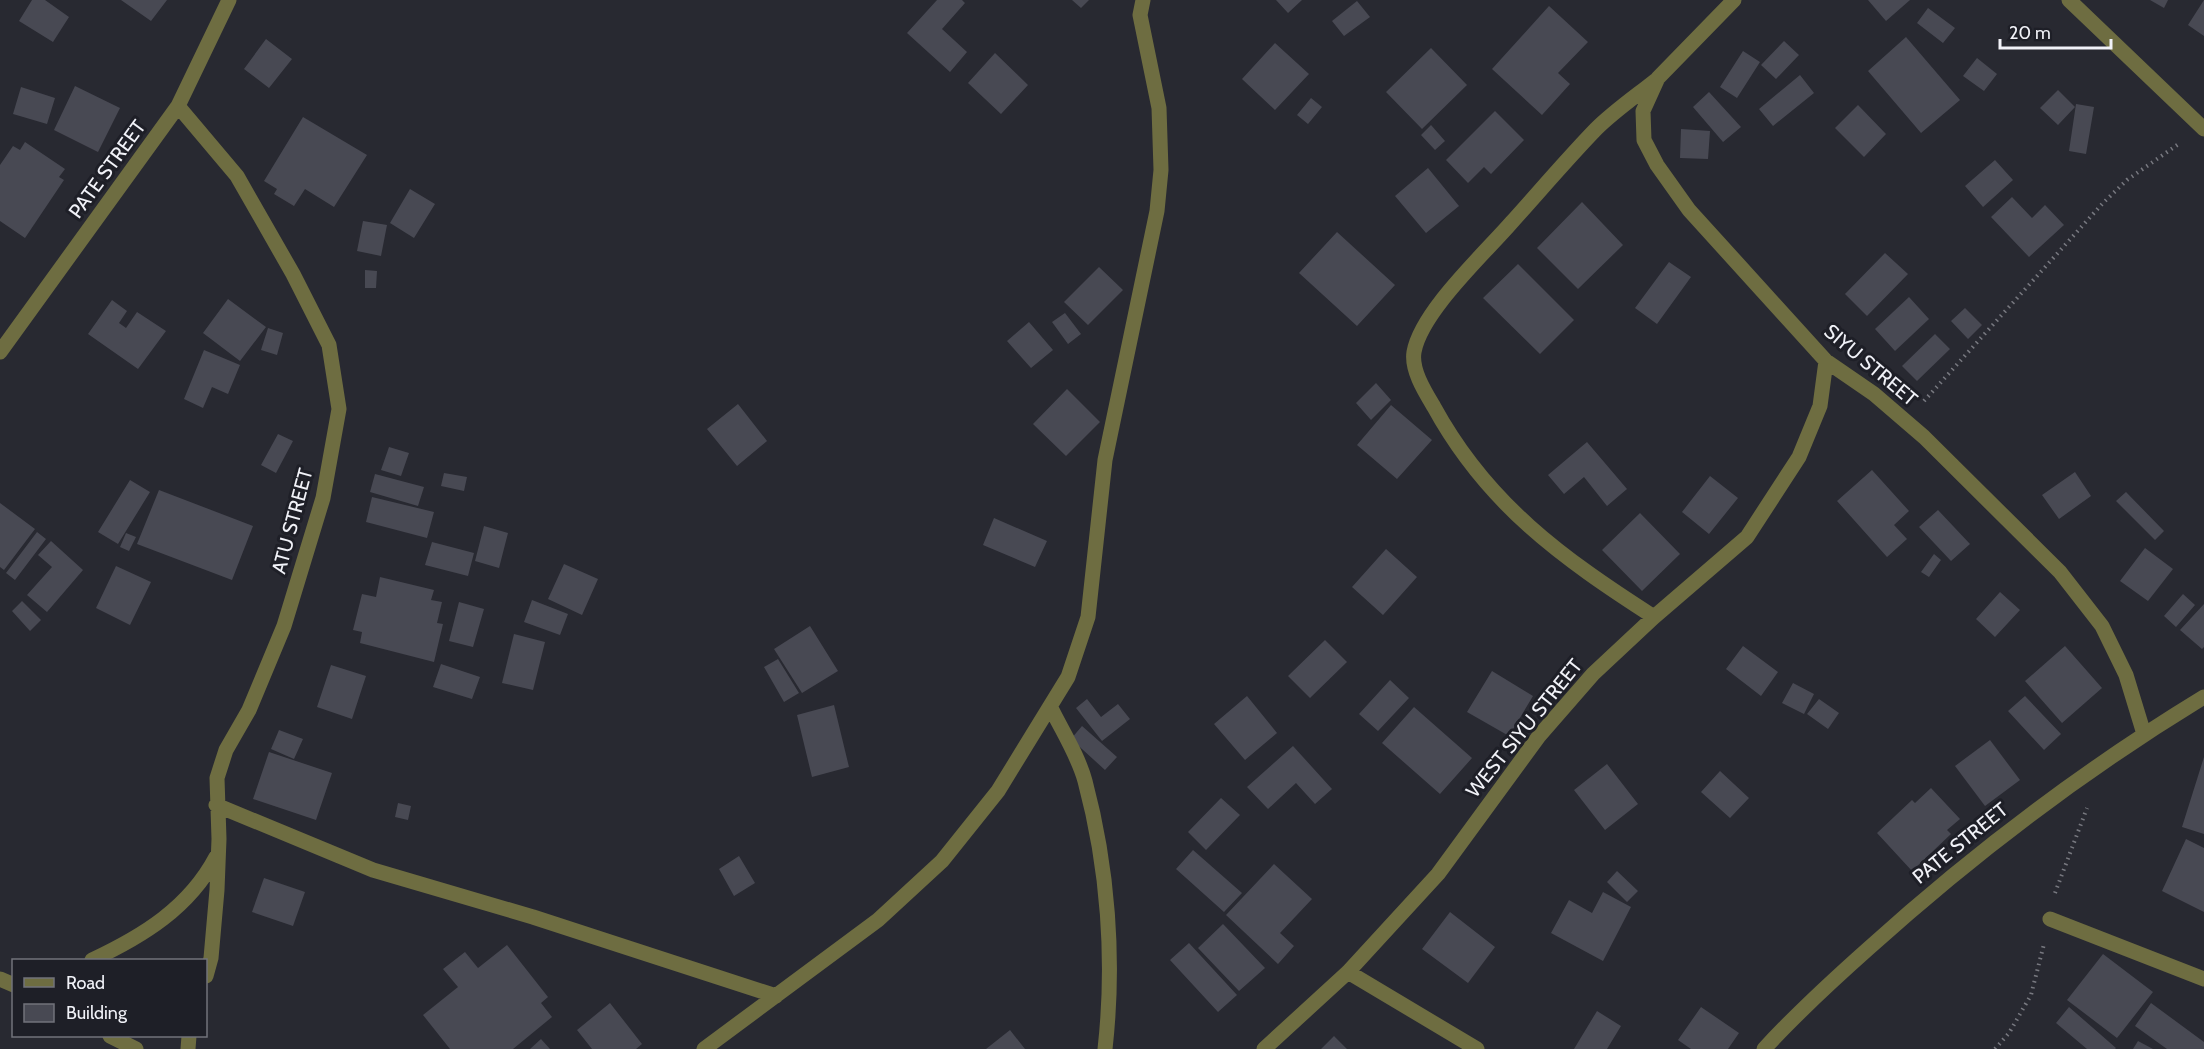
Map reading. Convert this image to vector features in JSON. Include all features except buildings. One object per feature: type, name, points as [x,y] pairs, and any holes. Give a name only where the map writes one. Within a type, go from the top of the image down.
[{"type":"street","name":"PATE STREET","points":[[0,352],[178,106],[229,0]]},
{"type":"street","points":[[704,1049],[878,920],[942,861],[998,791],[1068,677],[1088,617],[1105,460],[1157,211],[1161,170],[1159,108],[1140,15],[1143,0]]},
{"type":"street","name":"SIYU STREET","points":[[1734,0],[1658,78],[1643,111],[1644,140],[1657,165],[1689,210],[1826,361],[1874,394],[2060,572],[2102,626],[2126,675],[2144,734]]},
{"type":"street","points":[[2069,0],[2203,128]]},
{"type":"street","points":[[1654,616],[1596,580],[1526,525],[1484,483],[1447,430],[1420,382],[1414,354],[1424,326],[1455,286],[1598,128],[1658,78]]},
{"type":"street","name":"ATU STREET","points":[[178,106],[237,176],[293,274],[329,345],[339,409],[323,498],[284,626],[249,710],[226,750],[217,778],[218,854],[211,958],[207,972]]},
{"type":"street","name":"WEST SIYU STREET","points":[[1264,1049],[1348,972],[1438,874],[1539,736],[1593,674],[1654,616],[1747,537],[1799,457],[1820,406],[1826,361]]},
{"type":"street","name":"PATE STREET","points":[[1764,1049],[1833,981],[1917,904],[2024,818],[2144,734],[2204,697]]},
{"type":"street","points":[[1050,705],[1084,779],[1101,865],[1109,935],[1108,1019],[1105,1049]]},
{"type":"street","points":[[216,805],[373,870],[545,920],[776,996]]},
{"type":"street","points":[[94,959],[174,912],[205,877],[218,854]]},
{"type":"street","points":[[2050,919],[2204,979]]},
{"type":"street","points":[[1348,972],[1477,1049]]},
{"type":"street","points":[[114,1037],[136,1049]]},
{"type":"path","points":[[1905,422],[2103,203],[2127,180],[2203,128]]}]
